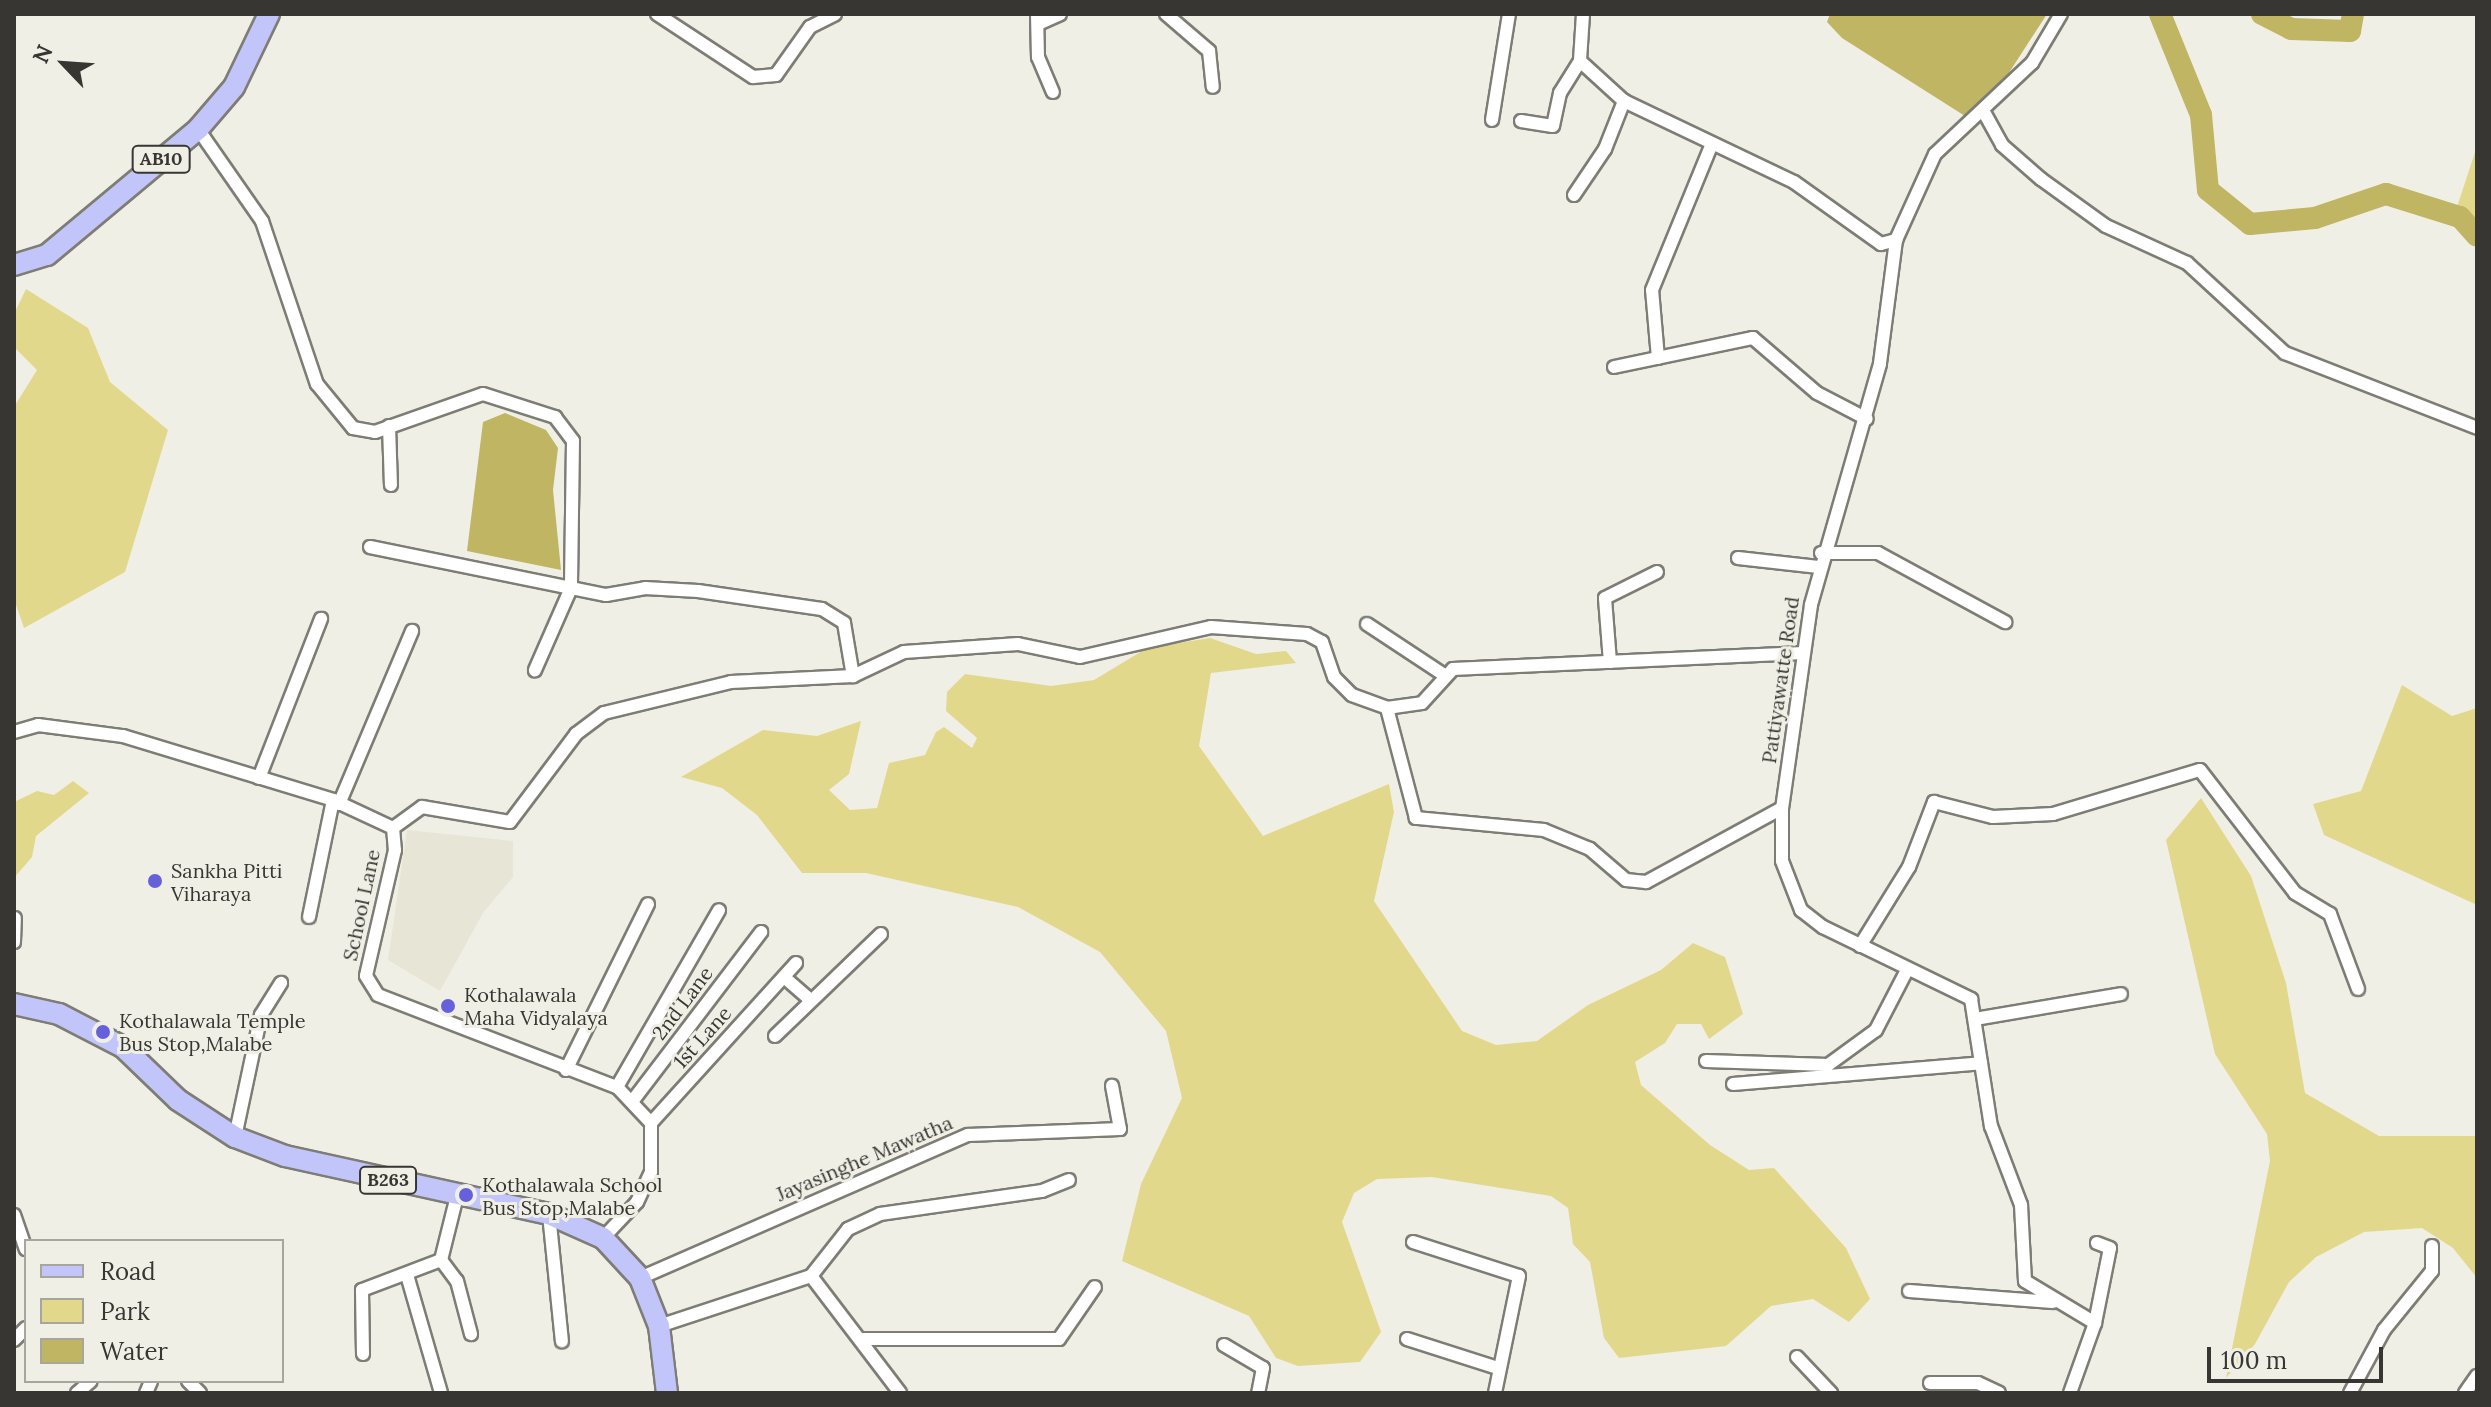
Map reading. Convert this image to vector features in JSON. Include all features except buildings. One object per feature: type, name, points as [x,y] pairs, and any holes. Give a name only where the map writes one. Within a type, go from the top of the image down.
[{"type":"main road","name":"AB10","points":[[14,265],[47,255],[198,129],[234,87],[269,14]]},
{"type":"main road","name":"B263","points":[[14,1004],[59,1014],[123,1047],[178,1100],[235,1137],[457,1196],[549,1214],[603,1238],[640,1278],[659,1326],[667,1393]]},
{"type":"street","points":[[657,14],[753,77],[776,75],[810,27],[835,14]]},
{"type":"street","points":[[1053,92],[1038,57],[1037,19],[1060,14]]},
{"type":"street","points":[[1166,14],[1209,51],[1213,87]]},
{"type":"street","points":[[1492,120],[1509,14]]},
{"type":"street","points":[[1521,121],[1553,126],[1560,93],[1580,61],[1583,14]]},
{"type":"street","name":"Pattiyawatte Road","points":[[2061,14],[2032,63],[1985,114],[1935,154],[1896,240],[1889,321],[1867,419],[1818,567],[1782,808],[1782,861],[1792,893],[1823,927],[1906,972],[1962,990],[1975,1019],[1991,1126],[2021,1205],[2025,1281],[2095,1323]]},
{"type":"street","points":[[1580,61],[1624,101],[1794,182],[1881,244],[1896,240]]},
{"type":"street","points":[[1574,195],[1624,101]]},
{"type":"street","points":[[1985,114],[2002,145],[2041,179],[2106,226],[2187,263],[2285,353],[2477,428]]},
{"type":"street","points":[[198,129],[280,258],[317,384],[353,428],[389,426],[483,394],[555,417],[573,441],[571,588],[535,670]]},
{"type":"street","points":[[1658,358],[1652,290],[1712,144]]},
{"type":"street","points":[[1614,367],[1753,338],[1817,393],[1867,419]]},
{"type":"street","points":[[389,426],[391,485]]},
{"type":"street","points":[[370,547],[606,595],[698,591],[822,609],[844,623],[853,676]]},
{"type":"street","points":[[1821,553],[1878,553],[2005,622]]},
{"type":"street","points":[[1738,558],[1818,567]]},
{"type":"street","points":[[1610,662],[1605,598],[1657,572]]},
{"type":"street","points":[[259,778],[321,619]]},
{"type":"street","points":[[1367,624],[1444,675],[1610,662],[1803,653]]},
{"type":"street","points":[[393,828],[422,807],[510,822],[576,734],[604,713],[731,682],[853,676],[904,652],[1018,644],[1080,657],[1224,628],[1307,634],[1322,642],[1334,677],[1352,695],[1387,708],[1422,703],[1444,675]]},
{"type":"street","points":[[309,917],[336,802],[412,631]]},
{"type":"street","points":[[1387,708],[1416,818],[1544,830],[1590,849],[1626,880],[1646,882],[1782,808]]},
{"type":"street","name":"School Lane","points":[[14,732],[38,725],[123,736],[336,802],[393,828],[395,850],[368,963],[370,987],[566,1070],[617,1087],[634,1099],[651,1123]]},
{"type":"street","points":[[1860,946],[1909,867],[1934,802],[1993,817],[2053,814],[2200,770],[2295,893],[2330,914],[2358,989]]},
{"type":"street","points":[[566,1070],[648,904]]},
{"type":"street","points":[[617,1087],[719,910]]},
{"type":"street","points":[[14,942],[15,918]]},
{"type":"street","name":"2nd Lane","points":[[634,1099],[761,932]]},
{"type":"street","points":[[775,1036],[881,934]]},
{"type":"street","name":"1st Lane","points":[[651,1123],[796,963]]},
{"type":"street","points":[[1706,1061],[1828,1065],[1876,1030],[1906,972]]},
{"type":"street","points":[[784,977],[810,1000]]},
{"type":"street","points":[[235,1137],[261,1015],[281,983]]},
{"type":"street","points":[[1975,1019],[2121,994]]},
{"type":"street","points":[[1733,1084],[1981,1063]]},
{"type":"street","name":"Jayasinghe Mawatha","points":[[640,1278],[968,1135],[1120,1129],[1112,1086]]},
{"type":"street","points":[[603,1238],[637,1202],[652,1156],[651,1123]]},
{"type":"street","points":[[659,1326],[811,1276],[848,1229],[880,1214],[1042,1191],[1069,1180]]},
{"type":"street","points":[[441,1260],[457,1196]]},
{"type":"street","points":[[549,1214],[562,1341]]},
{"type":"street","points":[[14,1215],[24,1243]]},
{"type":"street","points":[[1413,1242],[1519,1276],[1495,1393]]},
{"type":"street","points":[[2070,1393],[2095,1323],[2110,1248],[2097,1243]]},
{"type":"street","points":[[2350,1393],[2384,1330],[2432,1271],[2432,1246]]},
{"type":"street","points":[[363,1354],[358,1296],[441,1260]]},
{"type":"street","points":[[441,1260],[457,1281],[471,1334]]},
{"type":"street","points":[[407,1275],[441,1393]]},
{"type":"street","points":[[811,1276],[864,1339],[900,1393]]},
{"type":"street","points":[[864,1339],[1059,1339],[1095,1287]]},
{"type":"street","points":[[1909,1291],[2056,1302]]},
{"type":"street","points":[[1407,1339],[1498,1368]]},
{"type":"street","points":[[1224,1345],[1263,1368],[1258,1393]]},
{"type":"street","points":[[1797,1357],[1831,1393]]},
{"type":"street","points":[[2465,1393],[2477,1376]]},
{"type":"street","points":[[1930,1383],[1978,1383],[1999,1393]]},
{"type":"shaded area","points":[[407,830],[513,841],[513,877],[483,913],[440,991],[388,960]]},
{"type":"green space","points":[[2477,146],[2477,227],[2457,207]]},
{"type":"green space","points":[[26,289],[88,328],[110,382],[168,430],[125,572],[24,628],[14,599],[14,407],[37,370],[14,347],[14,314]]},
{"type":"green space","points":[[1210,638],[1256,654],[1286,651],[1296,663],[1211,673],[1199,746],[1263,836],[1389,784],[1394,812],[1374,901],[1462,1031],[1496,1045],[1537,1041],[1588,1005],[1661,970],[1693,943],[1725,957],[1743,1014],[1709,1039],[1701,1024],[1677,1024],[1665,1043],[1635,1062],[1641,1085],[1710,1145],[1749,1170],[1774,1168],[1846,1248],[1870,1299],[1849,1322],[1813,1299],[1771,1306],[1726,1346],[1619,1358],[1604,1338],[1590,1262],[1573,1244],[1568,1208],[1551,1196],[1432,1177],[1377,1179],[1354,1193],[1342,1222],[1381,1332],[1360,1362],[1298,1366],[1276,1358],[1249,1316],[1122,1261],[1141,1184],[1182,1098],[1166,1031],[1100,952],[1018,907],[866,873],[802,873],[757,815],[722,788],[681,777],[763,730],[817,736],[861,721],[849,774],[829,790],[850,810],[877,808],[889,763],[925,755],[936,732],[944,727],[972,748],[977,738],[946,711],[947,692],[965,674],[1051,686],[1094,680],[1147,648]]},
{"type":"green space","points":[[2402,685],[2452,716],[2477,708],[2477,905],[2324,835],[2313,804],[2361,791]]},
{"type":"green space","points":[[73,781],[89,793],[36,836],[32,857],[14,878],[14,802],[37,791],[54,795]]},
{"type":"green space","points":[[2201,798],[2251,876],[2286,983],[2305,1093],[2379,1136],[2477,1136],[2477,1278],[2453,1248],[2422,1228],[2364,1232],[2316,1257],[2289,1282],[2255,1344],[2226,1378],[2270,1161],[2267,1134],[2215,1054],[2166,840]]},
{"type":"water","points":[[1830,14],[2047,14],[2003,82],[1965,116],[1842,38],[1827,22]]},
{"type":"water","points":[[505,413],[546,430],[558,448],[553,490],[561,570],[467,551],[483,422]]},
{"type":"waterway","points":[[2160,14],[2201,115],[2208,190],[2250,224],[2315,218],[2386,194],[2460,217],[2477,236]]},
{"type":"waterway","points":[[2262,14],[2291,29],[2350,31],[2353,14]]},
{"type":"place","name":"Sankha Pitti Viharaya","points":[[155,881]]},
{"type":"place","name":"Kothalawala Maha Vidyalaya","points":[[448,1006]]},
{"type":"place","name":"Kothalawala Temple Bus Stop,Malabe","points":[[103,1032]]},
{"type":"place","name":"Kothalawala School Bus Stop,Malabe","points":[[466,1195]]}]
